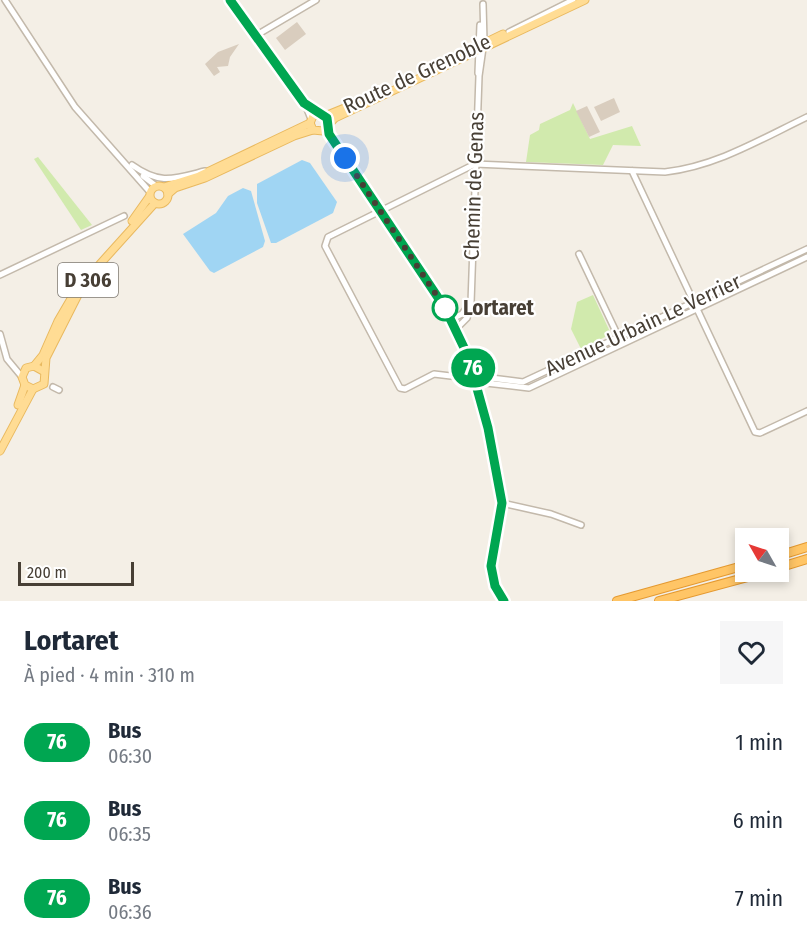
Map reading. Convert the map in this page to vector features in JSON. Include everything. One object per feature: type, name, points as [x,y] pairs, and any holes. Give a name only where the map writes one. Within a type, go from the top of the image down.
[{"type":"highway","points":[[789,553],[807,547]]},
{"type":"highway","points":[[789,565],[807,559]]},
{"type":"highway","points":[[617,601],[735,568]]},
{"type":"highway","points":[[659,601],[735,580]]},
{"type":"main road","name":"Route de Grenoble","points":[[162,189],[175,188],[322,124],[579,0]]},
{"type":"main road","name":"Route de Grenoble","points":[[480,48],[498,43],[585,0]]},
{"type":"main road","points":[[310,121],[322,124]]},
{"type":"main road","points":[[162,189],[165,201],[155,203],[150,194],[162,189],[208,170],[310,121],[322,124],[457,328],[476,379],[502,503],[491,566],[495,586],[504,601]]},
{"type":"main road","name":"D 306","points":[[34,366],[42,356],[58,321],[82,281],[150,194]]},
{"type":"main road","name":"D 306","points":[[43,370],[56,336],[82,288],[143,213],[155,203]]},
{"type":"main road","points":[[0,442],[24,392],[25,385],[22,377],[26,369],[34,366],[43,370],[44,384],[33,389],[0,451]]},
{"type":"main road","points":[[25,385],[33,389]]},
{"type":"street","points":[[5,0],[75,107],[123,159],[150,194]]},
{"type":"street","points":[[230,0],[322,124]]},
{"type":"street","points":[[255,36],[316,0]]},
{"type":"street","name":"Route de Grenoble","points":[[509,32],[573,0]]},
{"type":"street","name":"Route de Grenoble","points":[[498,43],[591,0]]},
{"type":"street","name":"Chemin de Genas","points":[[457,328],[468,314],[470,296],[483,2]]},
{"type":"street","points":[[305,104],[310,121]]},
{"type":"street","points":[[476,379],[434,374],[405,389],[396,384],[325,246],[328,237],[475,164],[666,172],[705,164],[807,117]]},
{"type":"street","points":[[123,159],[153,178],[164,179],[208,170]]},
{"type":"street","points":[[123,159],[162,189]]},
{"type":"street","points":[[632,171],[752,427],[758,433],[807,411]]},
{"type":"street","points":[[0,275],[124,216]]},
{"type":"street","name":"Avenue Urbain Le Verrier","points":[[476,379],[523,382],[807,249]]},
{"type":"street","points":[[579,254],[622,345]]},
{"type":"street","name":"Avenue Urbain Le Verrier","points":[[476,379],[529,388],[807,257]]},
{"type":"street","points":[[452,319],[466,310],[470,296]]},
{"type":"street","points":[[0,334],[11,365],[22,377]]},
{"type":"street","points":[[11,365],[26,369]]},
{"type":"street","points":[[502,503],[551,514],[581,525]]},
{"type":"green space","points":[[573,103],[590,139],[632,126],[641,146],[613,145],[603,165],[526,162],[530,135],[539,130],[540,124],[570,110]]},
{"type":"green space","points":[[38,157],[92,225],[81,230],[34,159]]},
{"type":"green space","points":[[593,295],[611,334],[581,349],[571,329],[577,302]]},
{"type":"water","points":[[302,160],[310,163],[337,202],[333,213],[276,243],[271,243],[257,203],[257,184]]},
{"type":"water","points":[[243,188],[251,191],[265,241],[263,247],[214,273],[210,271],[183,234],[216,213],[228,196]]},
{"type":"building","points":[[297,22],[306,34],[285,50],[276,38]]},
{"type":"building","points":[[239,44],[230,57],[228,66],[217,67],[220,72],[214,76],[205,64],[218,52]]},
{"type":"building","points":[[614,98],[620,112],[601,121],[594,107]]},
{"type":"building","points":[[587,106],[600,132],[589,137],[576,111]]},
{"type":"bus line","name":"76","points":[[230,0],[304,103],[327,118],[329,134],[457,328],[476,375],[496,465],[503,509],[491,554],[491,566],[495,586],[504,601]]},
{"type":"place","name":"Lortaret","points":[[445,308]]},
{"type":"route","points":[[345,158],[445,308]]}]
